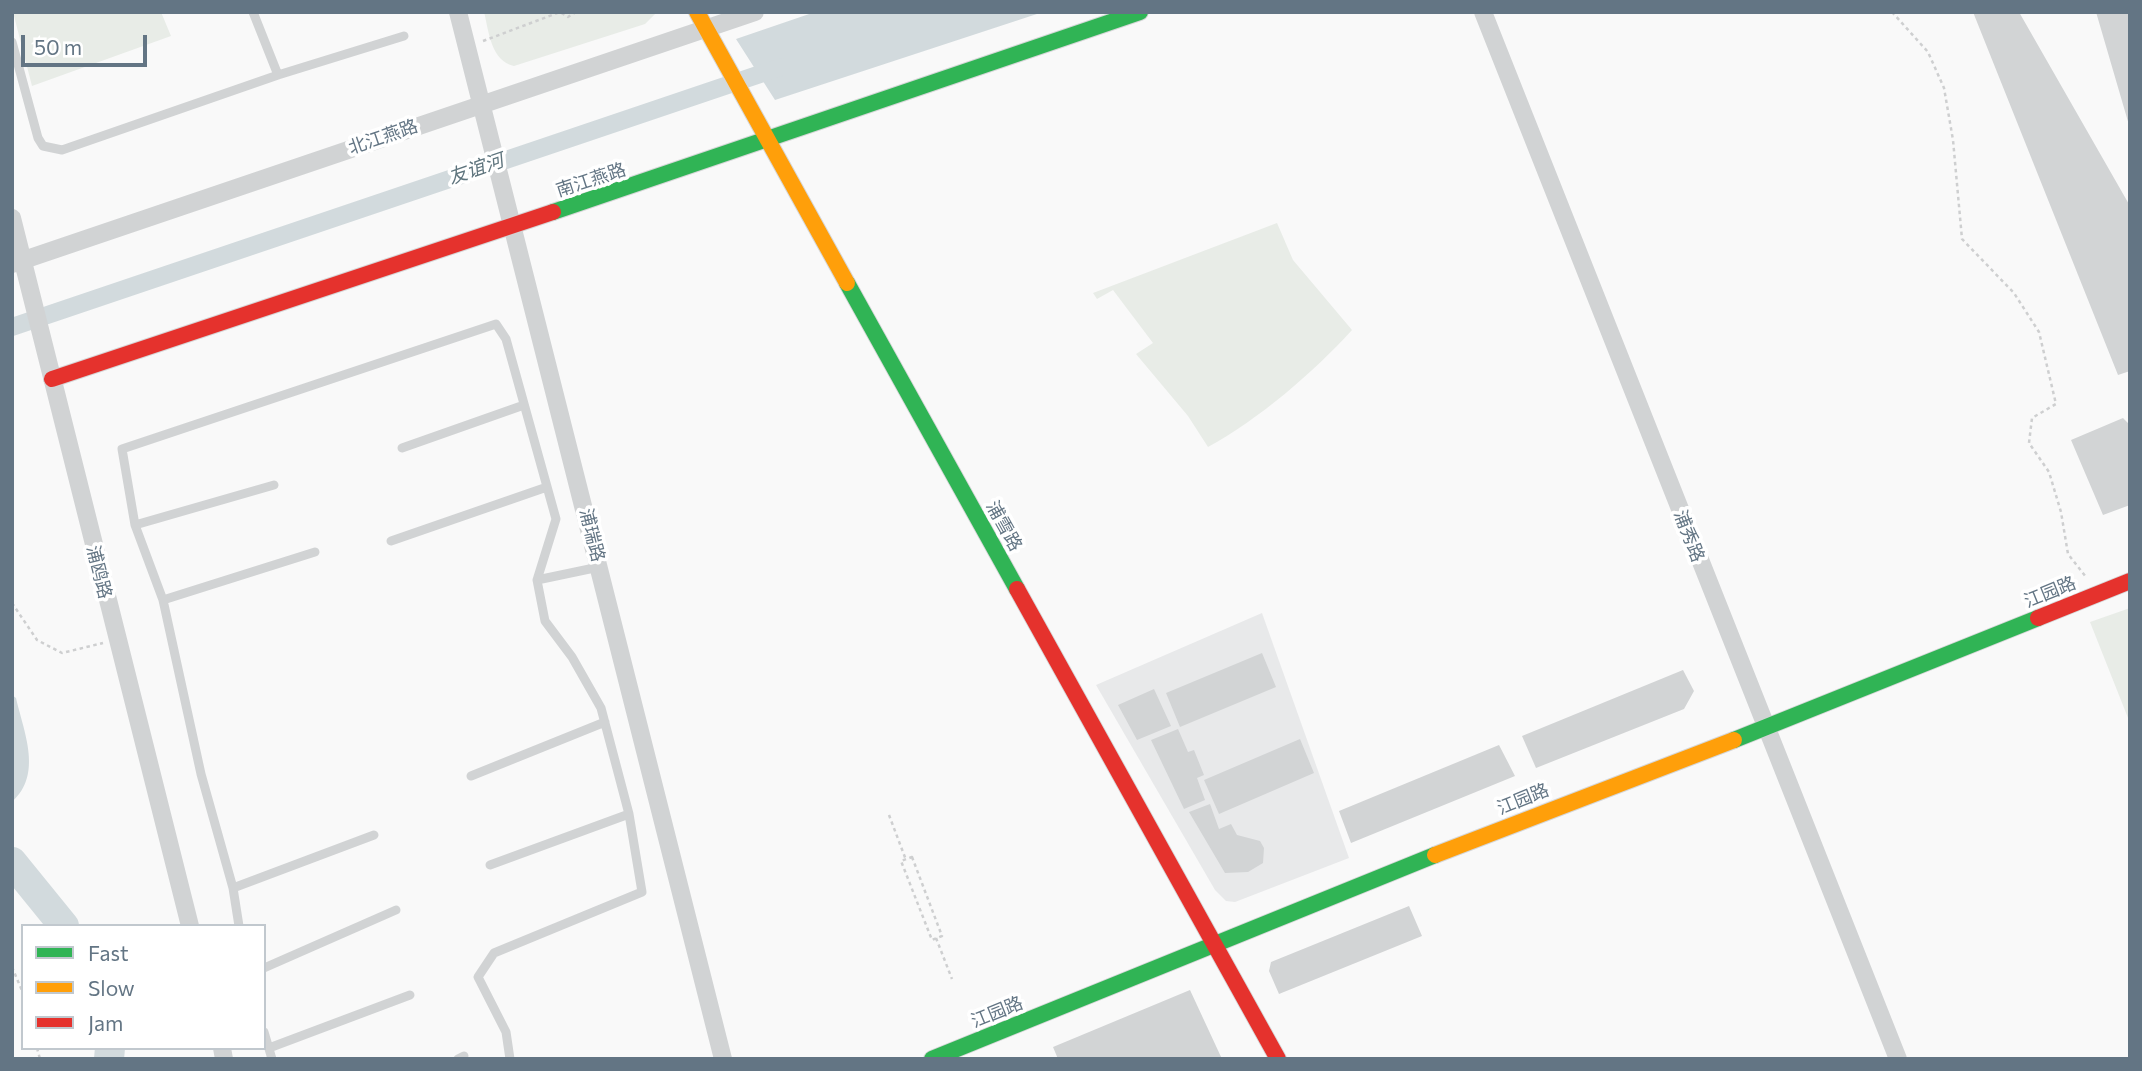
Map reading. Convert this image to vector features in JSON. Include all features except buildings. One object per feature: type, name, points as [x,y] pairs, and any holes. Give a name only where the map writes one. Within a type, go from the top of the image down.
[{"type":"street","name":"浦瑞路","points":[[458,12],[723,1059]]},
{"type":"street","name":"浦雪路","points":[[697,12],[1278,1059]]},
{"type":"street","name":"北江燕路","points":[[18,262],[755,12]]},
{"type":"street","name":"南江燕路","points":[[52,379],[768,141],[1140,12]]},
{"type":"street","name":"浦秀路","points":[[1483,12],[1898,1059]]},
{"type":"street","name":"浦鸥路","points":[[12,218],[18,262],[28,280],[189,924]]},
{"type":"street","name":"江园路","points":[[932,1059],[1525,818],[1765,728],[2130,581]]},
{"type":"lane","points":[[253,12],[278,75]]},
{"type":"lane","points":[[12,42],[38,138],[51,149],[62,150],[278,75],[404,36]]},
{"type":"lane","points":[[239,924],[233,888],[201,774],[163,600],[135,525],[122,449],[496,324],[506,339],[556,519],[537,580],[545,621],[572,657],[601,708],[629,814],[642,892],[494,953],[478,977],[506,1032],[510,1059]]},
{"type":"lane","points":[[402,448],[524,405]]},
{"type":"lane","points":[[135,525],[274,485]]},
{"type":"lane","points":[[391,541],[547,487]]},
{"type":"lane","points":[[163,600],[315,552]]},
{"type":"lane","points":[[537,580],[599,566]]},
{"type":"lane","points":[[471,776],[605,722]]},
{"type":"lane","points":[[490,865],[629,814]]},
{"type":"lane","points":[[233,888],[374,835]]},
{"type":"lane","points":[[266,967],[396,910]]},
{"type":"lane","points":[[269,1048],[410,995]]},
{"type":"lane","points":[[266,1038],[272,1059]]},
{"type":"path","points":[[467,47],[560,12],[568,17],[576,12]]},
{"type":"path","points":[[1892,12],[1928,52],[1944,89],[1953,140],[1962,239],[2014,293],[2039,332],[2056,404],[2032,418],[2029,443],[2049,472],[2061,512],[2068,554],[2098,593]]},
{"type":"path","points":[[12,603],[37,640],[62,653],[117,640]]},
{"type":"path","points":[[889,815],[906,860]]},
{"type":"path","points":[[912,857],[943,936],[932,940],[901,862],[906,860],[912,857]]},
{"type":"path","points":[[936,938],[952,979]]},
{"type":"path","points":[[12,967],[21,988]]},
{"type":"shaded area","points":[[13,12],[161,12],[171,36],[32,86]]},
{"type":"shaded area","points":[[484,12],[657,12],[645,24],[514,66],[506,63],[496,52]]},
{"type":"shaded area","points":[[815,12],[1043,12],[775,100],[736,39]]},
{"type":"shaded area","points":[[1277,223],[1293,260],[1352,330],[1284,394],[1208,447],[1188,416],[1136,354],[1153,343],[1113,290],[1097,299],[1093,293]]},
{"type":"shaded area","points":[[2130,608],[2130,723],[2090,622]]},
{"type":"shaded area","points":[[1262,613],[1349,858],[1235,902],[1226,901],[1215,890],[1096,685]]},
{"type":"shaded area","points":[[12,695],[16,698],[26,739],[29,766],[27,779],[12,802]]},
{"type":"waterway","name":"友谊河","points":[[12,327],[781,67]]},
{"type":"waterway","points":[[12,862],[62,924]]},
{"type":"waterway","points":[[109,1059],[110,1050]]},
{"type":"traffic: fast","points":[[553,212],[1140,12]]},
{"type":"traffic: fast","points":[[847,283],[1017,589]]},
{"type":"traffic: fast","points":[[1734,740],[2038,618]]},
{"type":"traffic: fast","points":[[932,1059],[1435,855]]},
{"type":"traffic: slow","points":[[697,12],[847,283]]},
{"type":"traffic: slow","points":[[1435,855],[1734,740]]},
{"type":"traffic: jam","points":[[52,379],[553,212]]},
{"type":"traffic: jam","points":[[2038,618],[2130,581]]},
{"type":"traffic: jam","points":[[1017,589],[1278,1059]]}]
